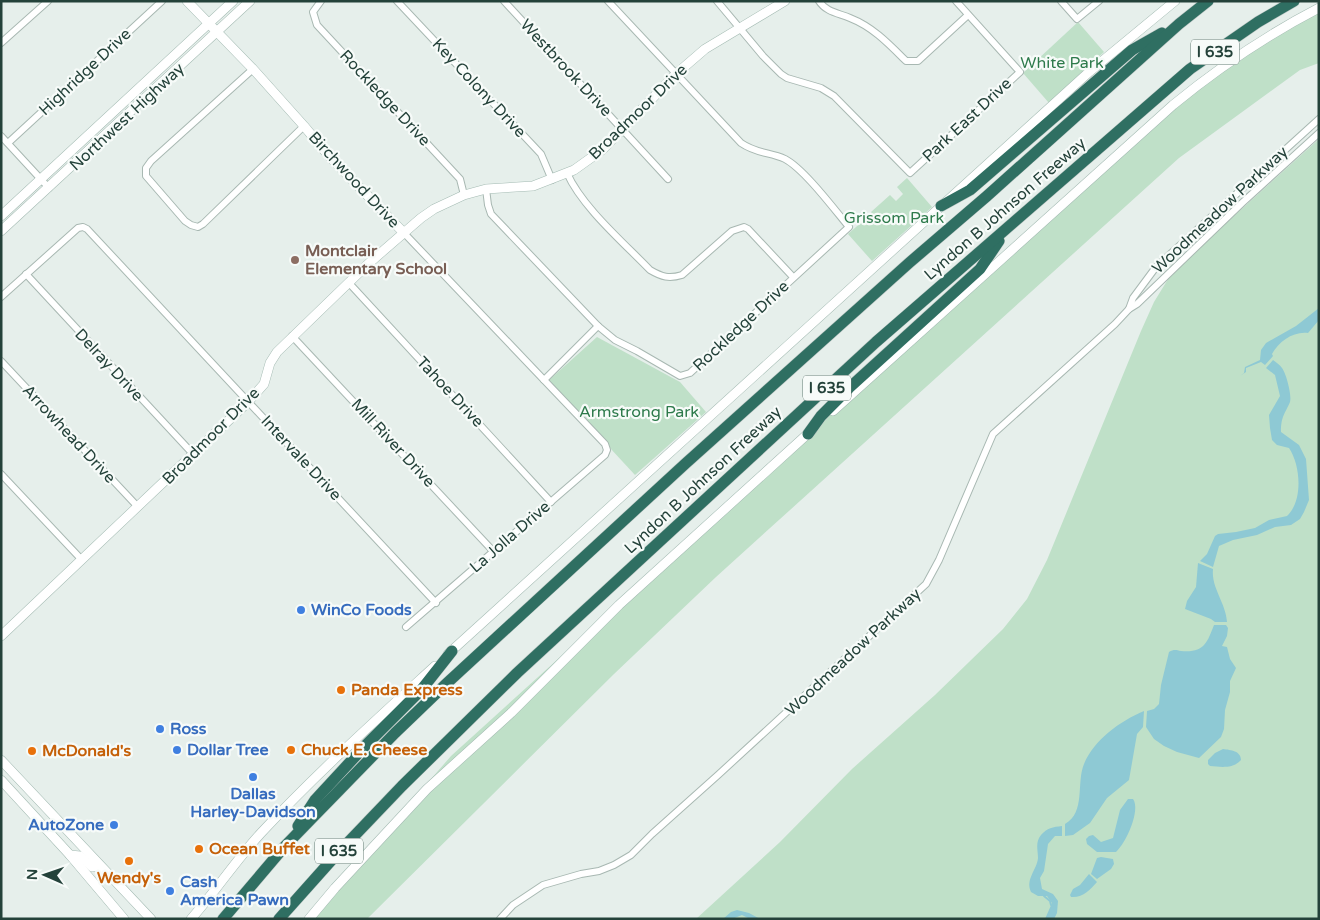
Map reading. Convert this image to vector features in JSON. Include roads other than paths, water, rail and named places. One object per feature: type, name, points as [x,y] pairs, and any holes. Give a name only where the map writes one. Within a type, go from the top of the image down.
[{"type":"highway","name":"Lyndon B Johnson Freeway","points":[[223,919],[285,846],[395,733],[446,684],[625,519],[909,263],[987,196],[1178,24],[1208,1]]},
{"type":"highway","name":"Lyndon B Johnson Freeway","points":[[279,919],[337,854],[402,786],[517,673],[876,342],[1190,69],[1258,22],[1294,1]]},
{"type":"highway","points":[[941,206],[970,190],[1132,50],[1178,24]]},
{"type":"highway","points":[[808,434],[820,416],[849,388],[980,268],[1006,229]]},
{"type":"highway","points":[[285,846],[315,800],[364,747],[422,689],[452,651]]},
{"type":"main road","name":"Birchwood Drive","points":[[187,1],[253,69],[329,156],[404,233]]},
{"type":"main road","name":"Northwest Highway","points":[[1,216],[233,1]]},
{"type":"main road","name":"Northwest Highway","points":[[1,231],[250,1]]},
{"type":"main road","name":"Broadmoor Drive","points":[[1,636],[248,402],[264,384],[270,363],[276,352],[404,233],[434,209],[464,195],[486,189],[534,186],[574,170],[594,157],[676,74],[705,49],[785,1]]},
{"type":"main road","points":[[191,919],[259,834],[320,772],[1088,72],[1175,1]]},
{"type":"main road","name":"Lyndon B Johnson Freeway","points":[[309,919],[362,858],[427,789],[511,713],[626,599],[936,317],[1185,95],[1271,34],[1319,8]]},
{"type":"main road","points":[[1,760],[151,919]]},
{"type":"main road","points":[[1,780],[70,855],[124,919]]},
{"type":"main road","points":[[70,855],[80,856],[92,867],[99,866]]},
{"type":"main road","points":[[182,919],[202,905]]},
{"type":"street","points":[[1,43],[48,1]]},
{"type":"street","name":"Highridge Drive","points":[[8,143],[162,1]]},
{"type":"street","name":"Rockledge Drive","points":[[321,1],[314,12],[317,25],[460,179],[464,195]]},
{"type":"street","name":"Key Colony Drive","points":[[397,1],[541,154],[552,180]]},
{"type":"street","name":"Westbrook Drive","points":[[504,1],[668,179]]},
{"type":"street","points":[[608,1],[676,74]]},
{"type":"street","points":[[717,1],[740,28]]},
{"type":"street","points":[[819,1],[822,7],[831,12],[870,27],[906,61],[912,62],[918,60],[968,15]]},
{"type":"street","name":"Park East Drive","points":[[740,28],[764,56],[787,78],[821,88],[834,96],[910,172],[1020,72],[956,1]]},
{"type":"street","points":[[1060,1],[1077,19],[1099,1]]},
{"type":"street","points":[[253,69],[151,160],[146,168],[146,176],[185,221],[198,227],[203,224],[304,126]]},
{"type":"street","name":"Rockledge Drive","points":[[486,189],[491,214],[598,326],[615,340],[638,350],[680,376],[690,373],[849,227],[802,174],[784,159],[751,150],[741,143],[676,74]]},
{"type":"street","name":"Woodmeadow Parkway","points":[[500,919],[513,906],[542,885],[614,866],[631,855],[926,584],[940,560],[993,434],[1115,324],[1129,308],[1133,298],[1156,267],[1319,119]]},
{"type":"street","name":"Woodmeadow Parkway","points":[[1129,308],[1137,304],[1242,203],[1319,134]]},
{"type":"street","points":[[1,136],[49,188]]},
{"type":"street","points":[[566,173],[573,187],[586,203],[650,270],[662,277],[671,278],[682,275],[732,231],[744,227],[793,277]]},
{"type":"street","name":"Intervale Drive","points":[[26,274],[78,228],[83,227],[87,229],[436,603]]},
{"type":"street","name":"Birchwood Drive","points":[[404,233],[605,444]]},
{"type":"street","points":[[1,297],[26,274]]},
{"type":"street","name":"Delray Drive","points":[[26,274],[193,454]]},
{"type":"street","name":"Tahoe Drive","points":[[349,283],[551,502]]},
{"type":"street","points":[[544,380],[598,326]]},
{"type":"street","name":"Mill River Drive","points":[[292,336],[493,551]]},
{"type":"street","name":"Arrowhead Drive","points":[[1,361],[138,507]]},
{"type":"street","name":"La Jolla Drive","points":[[406,627],[606,455],[605,444]]},
{"type":"street","points":[[1,474],[81,559]]},
{"type":"water","points":[[1319,308],[1319,320],[1308,333],[1292,335],[1287,338],[1275,349],[1272,354],[1273,356],[1265,365],[1261,362],[1246,368],[1246,372],[1240,376],[1244,373],[1245,367],[1260,360],[1261,350],[1266,343],[1296,326]]},
{"type":"water","points":[[1273,360],[1284,371],[1290,394],[1290,402],[1283,419],[1281,432],[1299,445],[1306,459],[1309,500],[1300,519],[1291,525],[1275,527],[1257,535],[1233,540],[1219,546],[1213,567],[1200,561],[1207,554],[1215,536],[1255,528],[1269,520],[1287,516],[1296,502],[1298,473],[1293,455],[1289,448],[1277,445],[1272,440],[1270,428],[1269,415],[1280,396],[1275,375],[1266,368]]},
{"type":"water","points":[[1198,563],[1213,569],[1214,583],[1224,608],[1227,622],[1215,622],[1185,609],[1187,601],[1196,587]]},
{"type":"water","points":[[1214,625],[1226,625],[1228,628],[1227,636],[1222,646],[1227,647],[1230,659],[1236,668],[1230,681],[1230,692],[1221,737],[1199,758],[1177,752],[1154,739],[1146,727],[1147,711],[1154,709],[1159,704],[1161,685],[1169,652],[1172,650],[1195,650],[1204,646]]},
{"type":"water","points":[[1144,711],[1143,727],[1137,734],[1129,780],[1107,798],[1090,823],[1073,835],[1065,836],[1065,824],[1072,819],[1078,805],[1082,772],[1088,755],[1109,732],[1126,720]]},
{"type":"water","points":[[1223,749],[1237,753],[1241,760],[1231,766],[1210,766],[1208,760],[1215,753]]},
{"type":"water","points":[[1128,799],[1133,799],[1135,804],[1134,818],[1120,848],[1116,852],[1097,852],[1087,844],[1086,839],[1093,835],[1101,842],[1113,838],[1120,810]]},
{"type":"water","points":[[1062,826],[1062,836],[1055,836],[1048,844],[1044,871],[1040,878],[1042,889],[1053,894],[1058,901],[1057,913],[1054,919],[1045,919],[1052,903],[1047,896],[1038,896],[1031,892],[1029,883],[1038,858],[1037,843],[1039,838],[1048,829]]},
{"type":"water","points":[[1097,858],[1113,859],[1114,864],[1111,869],[1097,879],[1091,874]]},
{"type":"water","points":[[1089,874],[1097,882],[1083,895],[1071,897],[1073,889],[1080,885]]},
{"type":"water","points":[[737,910],[749,913],[760,919],[750,919],[742,915],[732,919],[723,919],[731,912]]},
{"type":"waterway","points":[[1044,896],[1050,901],[1051,905]]},
{"type":"place","name":"Montclair Elementary School","points":[[295,260]]},
{"type":"place","name":"WinCo Foods","points":[[301,610]]},
{"type":"place","name":"Panda Express","points":[[341,690]]},
{"type":"place","name":"Ross","points":[[160,729]]},
{"type":"place","name":"Dollar Tree","points":[[177,750]]},
{"type":"place","name":"Chuck E. Cheese","points":[[291,750]]},
{"type":"place","name":"McDonald's","points":[[32,751]]},
{"type":"place","name":"Dallas Harley-Davidson","points":[[253,777]]},
{"type":"place","name":"AutoZone","points":[[114,825]]},
{"type":"place","name":"Ocean Buffet","points":[[199,849]]},
{"type":"place","name":"Wendy's","points":[[129,861]]},
{"type":"place","name":"Cash America Pawn","points":[[170,891]]},
{"type":"park label","name":"White Park","points":[[1062,63]]},
{"type":"park label","name":"Grissom Park","points":[[894,218]]},
{"type":"park label","name":"Armstrong Park","points":[[639,412]]}]
